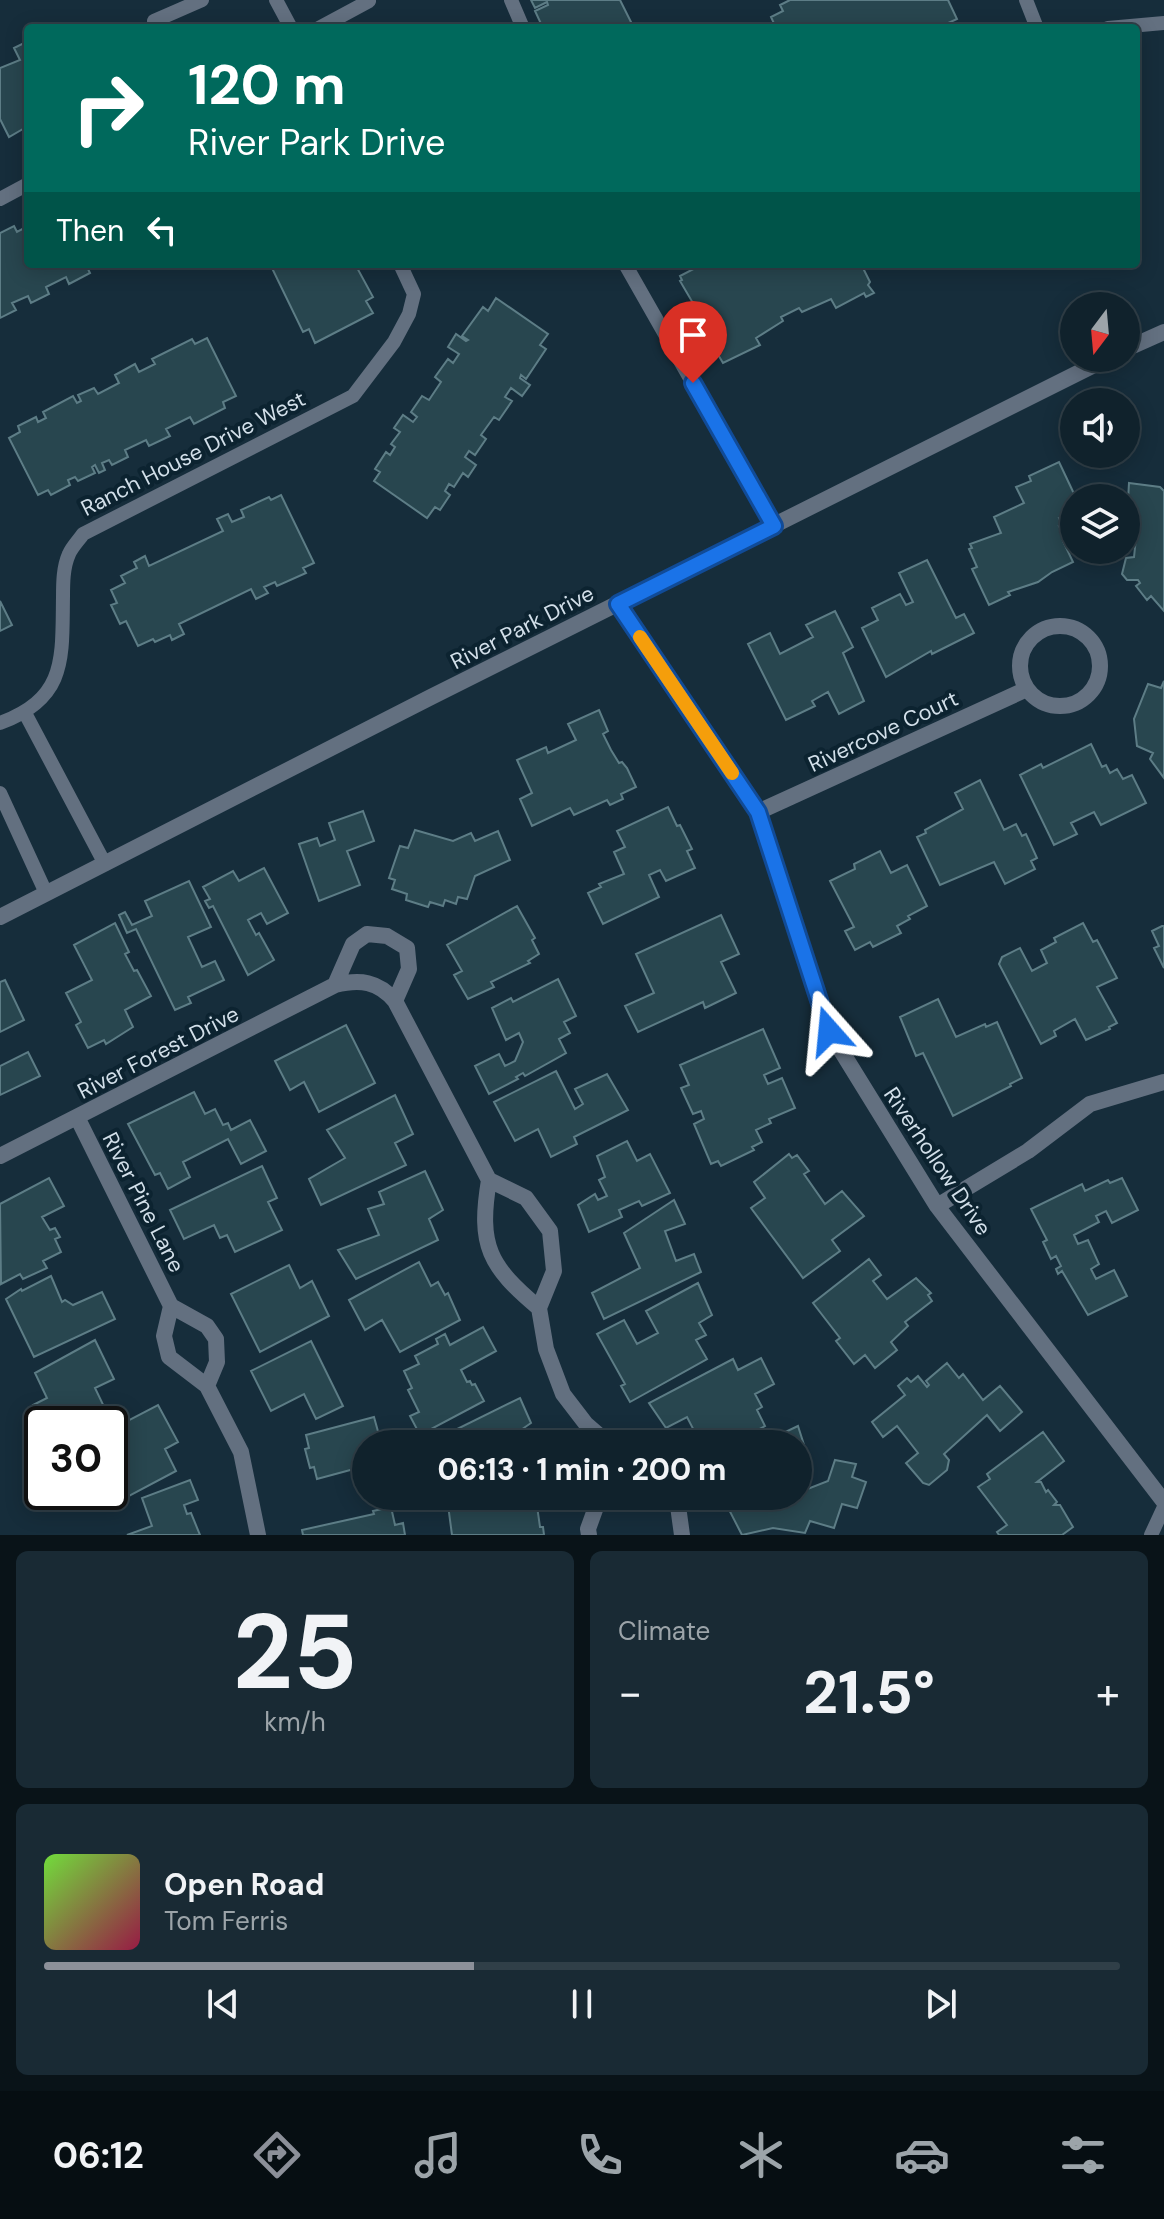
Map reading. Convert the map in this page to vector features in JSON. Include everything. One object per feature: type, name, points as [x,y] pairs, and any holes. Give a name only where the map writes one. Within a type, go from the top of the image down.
[{"type":"street","points":[[1140,343],[1164,332]]},
{"type":"street","name":"River Park Drive","points":[[0,917],[1080,372]]},
{"type":"street","name":"Riverhollow Drive","points":[[618,604],[758,812],[829,1031],[937,1206],[1164,1505]]},
{"type":"street","points":[[1061,626],[1080,631],[1091,640],[1100,660],[1098,679],[1093,690],[1082,700],[1071,705],[1050,705],[1037,699],[1027,689],[1020,667],[1024,649],[1032,637],[1047,628],[1061,626]]},
{"type":"street","name":"Rivercove Court","points":[[758,812],[1027,689]]},
{"type":"street","points":[[335,985],[353,944],[367,934],[387,936],[407,948],[409,969],[395,1001],[489,1180],[526,1198],[550,1231],[554,1271],[539,1308],[546,1349],[563,1394],[593,1430]]},
{"type":"street","name":"River Forest Drive","points":[[0,1156],[78,1119],[335,985],[357,980],[384,987],[395,1001]]},
{"type":"street","points":[[937,1206],[1028,1151],[1090,1104],[1164,1082]]},
{"type":"street","name":"River Pine Lane","points":[[78,1119],[171,1306],[207,1326],[216,1339],[217,1362],[207,1386]]},
{"type":"street","points":[[489,1180],[483,1214],[489,1250],[506,1281],[539,1308]]},
{"type":"street","name":"River Pine Lane","points":[[171,1306],[164,1336],[169,1357],[207,1386],[241,1452],[258,1535]]},
{"type":"street","points":[[589,1535],[595,1510]]},
{"type":"street","points":[[679,1510],[682,1535]]},
{"type":"lane","points":[[154,21],[202,0]]},
{"type":"lane","points":[[276,0],[289,24]]},
{"type":"lane","points":[[511,0],[521,24]]},
{"type":"lane","points":[[1026,0],[1035,24]]},
{"type":"lane","points":[[326,24],[369,1]]},
{"type":"lane","points":[[1140,25],[1164,23]]},
{"type":"lane","points":[[0,199],[24,186]]},
{"type":"lane","name":"Ranch House Drive West","points":[[0,723],[25,713],[50,688],[62,658],[63,580],[69,555],[83,534],[353,396],[394,342],[409,314],[414,294],[402,268]]},
{"type":"lane","points":[[627,268],[774,526]]},
{"type":"lane","points":[[25,713],[105,864]]},
{"type":"lane","points":[[0,793],[46,893]]},
{"type":"lane","points":[[1151,1535],[1164,1505]]},
{"type":"building","points":[[531,0],[620,0],[632,24],[541,24],[535,11],[548,5],[547,2],[535,8]]},
{"type":"building","points":[[790,0],[948,0],[957,19],[946,24],[774,24],[771,17],[783,11],[780,5]]},
{"type":"building","points":[[24,43],[24,128],[9,137],[0,119],[0,68],[20,60],[14,48]]},
{"type":"building","points":[[14,226],[17,232],[24,228],[24,268],[88,268],[90,273],[69,284],[66,277],[46,287],[49,294],[31,303],[28,296],[12,303],[16,310],[0,318],[0,233]]},
{"type":"building","points":[[272,268],[357,268],[373,297],[366,301],[373,313],[315,343],[309,329],[303,332]]},
{"type":"building","points":[[695,268],[863,268],[874,293],[866,297],[864,293],[836,308],[831,299],[802,312],[799,308],[781,317],[783,321],[756,338],[760,345],[723,363],[710,341],[706,329],[710,327],[701,308],[697,310],[680,276]]},
{"type":"building","points":[[496,298],[548,334],[540,345],[546,349],[526,379],[521,375],[520,378],[530,385],[522,396],[511,388],[505,397],[512,401],[499,420],[494,417],[481,435],[486,439],[475,455],[469,451],[465,457],[476,465],[468,477],[463,473],[454,487],[449,484],[445,491],[450,495],[440,510],[435,507],[427,518],[374,481],[380,472],[375,469],[386,452],[390,455],[395,447],[391,444],[400,432],[394,428],[403,415],[413,422],[417,417],[411,412],[422,396],[429,400],[441,382],[435,377],[448,359],[453,363],[459,354],[448,347],[456,334],[468,340],[462,336],[483,307],[488,311]]},
{"type":"building","points":[[207,338],[236,396],[223,402],[225,408],[194,424],[190,417],[166,429],[170,436],[149,446],[146,440],[125,450],[128,457],[112,465],[109,460],[102,463],[105,470],[99,473],[95,465],[92,467],[95,473],[78,481],[75,477],[68,480],[70,485],[51,495],[48,490],[38,495],[9,438],[20,432],[18,426],[36,417],[38,422],[46,418],[43,412],[73,396],[77,403],[81,401],[78,395],[94,388],[98,394],[119,383],[115,375],[135,364],[139,372],[155,364],[152,359],[192,339],[195,344]]},
{"type":"building","points":[[1059,462],[1069,484],[1060,484],[1059,518],[1060,564],[1069,564],[1038,582],[1008,592],[1010,595],[989,605],[972,569],[977,567],[969,549],[972,548],[970,544],[1001,533],[994,517],[1024,503],[1016,487],[1031,481],[1029,476]]},
{"type":"building","points":[[1140,484],[1160,487],[1164,491],[1164,611],[1151,596],[1147,600],[1136,586],[1140,583],[1138,580],[1127,580],[1122,574],[1124,564],[1140,564]]},
{"type":"building","points":[[281,495],[314,563],[303,568],[306,573],[277,586],[275,582],[264,587],[268,593],[256,599],[251,589],[179,624],[184,634],[172,640],[170,635],[138,646],[126,621],[120,624],[111,605],[117,603],[111,590],[125,583],[121,576],[137,568],[134,562],[145,556],[149,566],[223,531],[217,519],[228,514],[232,522],[244,517],[241,510]]},
{"type":"building","points":[[927,560],[956,618],[964,614],[974,633],[932,654],[931,651],[886,677],[862,628],[878,620],[872,608],[900,594],[906,605],[913,602],[899,573]]},
{"type":"building","points":[[0,601],[12,625],[0,631]]},
{"type":"building","points":[[835,611],[853,647],[843,653],[864,701],[839,714],[828,692],[812,701],[815,706],[786,720],[748,644],[770,633],[780,654],[813,637],[806,625]]},
{"type":"building","points":[[1164,681],[1164,778],[1150,759],[1153,753],[1137,746],[1134,719],[1148,684],[1161,688]]},
{"type":"building","points":[[599,710],[608,731],[603,734],[619,763],[622,762],[627,768],[636,787],[621,794],[623,799],[610,805],[607,800],[574,815],[570,808],[532,826],[520,799],[532,793],[517,760],[546,747],[548,753],[576,740],[568,724]]},
{"type":"building","points":[[1091,744],[1102,767],[1106,765],[1110,773],[1117,769],[1123,779],[1132,775],[1146,803],[1101,825],[1094,812],[1071,823],[1077,834],[1054,845],[1020,775],[1041,764],[1043,768]]},
{"type":"building","points":[[980,780],[1004,830],[1016,824],[1022,836],[1026,834],[1037,858],[1031,861],[1035,869],[1005,884],[994,862],[940,885],[917,837],[963,809],[955,793]]},
{"type":"building","points":[[668,807],[692,849],[687,851],[695,868],[666,881],[660,870],[649,875],[659,897],[603,924],[588,893],[601,887],[599,884],[624,874],[614,852],[625,847],[617,831]]},
{"type":"building","points":[[363,811],[374,841],[347,851],[360,885],[319,901],[299,844],[317,838],[320,846],[335,840],[329,823]]},
{"type":"building","points":[[415,830],[453,841],[471,833],[475,841],[498,831],[510,860],[475,876],[467,899],[458,897],[456,904],[445,900],[443,906],[430,902],[428,907],[406,900],[407,894],[392,889],[395,880],[389,878],[400,846],[408,848]]},
{"type":"building","points":[[880,851],[891,873],[907,865],[927,906],[897,926],[901,933],[873,947],[870,942],[855,950],[845,931],[854,927],[830,881],[855,869],[854,864]]},
{"type":"building","points":[[264,868],[288,913],[267,924],[261,913],[248,920],[274,960],[248,975],[213,906],[209,908],[205,901],[210,899],[203,887],[233,871],[239,881]]},
{"type":"building","points":[[189,881],[211,927],[188,937],[202,967],[215,961],[224,980],[188,997],[191,1003],[175,1010],[136,929],[127,933],[119,915],[125,912],[132,925],[152,916],[145,901]]},
{"type":"building","points":[[517,906],[535,938],[532,940],[539,954],[528,961],[530,963],[491,982],[494,987],[468,999],[454,975],[462,971],[447,945]]},
{"type":"building","points":[[721,915],[739,954],[721,962],[736,993],[705,1008],[703,1002],[638,1032],[625,1006],[654,993],[636,954]]},
{"type":"building","points":[[115,923],[129,952],[125,954],[151,996],[125,1010],[133,1027],[106,1044],[104,1040],[88,1048],[76,1025],[81,1022],[66,993],[92,980],[74,945]]},
{"type":"building","points":[[1083,923],[1093,942],[1097,940],[1117,978],[1097,987],[1117,1023],[1086,1040],[1075,1019],[1054,1031],[1056,1036],[1041,1044],[999,964],[1002,957],[1020,948],[1032,971],[1047,963],[1041,950],[1056,942],[1054,938]]},
{"type":"building","points":[[1162,926],[1164,968],[1154,948],[1159,946],[1152,931]]},
{"type":"building","points":[[558,979],[576,1016],[564,1022],[570,1033],[559,1039],[566,1053],[525,1076],[523,1073],[516,1077],[518,1079],[489,1094],[475,1066],[499,1054],[505,1066],[515,1061],[523,1042],[519,1033],[506,1040],[492,1008],[511,998],[513,1002]]},
{"type":"building","points":[[5,980],[24,1020],[0,1032],[0,982]]},
{"type":"building","points":[[938,999],[956,1037],[997,1022],[1022,1078],[953,1116],[923,1053],[916,1056],[900,1017]]},
{"type":"building","points":[[346,1025],[375,1083],[319,1112],[304,1082],[290,1090],[275,1061]]},
{"type":"building","points":[[763,1029],[780,1068],[764,1075],[768,1084],[782,1078],[795,1108],[769,1119],[771,1123],[756,1130],[762,1142],[752,1147],[754,1150],[721,1166],[718,1161],[711,1164],[694,1124],[704,1119],[701,1111],[693,1114],[681,1088],[689,1085],[680,1065]]},
{"type":"building","points":[[28,1052],[40,1076],[0,1095],[0,1066]]},
{"type":"building","points":[[556,1071],[575,1109],[583,1104],[575,1089],[607,1074],[628,1110],[574,1137],[577,1144],[551,1157],[538,1129],[515,1141],[494,1102]]},
{"type":"building","points":[[194,1092],[205,1114],[215,1109],[223,1125],[228,1123],[231,1130],[250,1120],[266,1151],[241,1164],[228,1139],[183,1162],[190,1177],[168,1189],[160,1173],[155,1175],[128,1124]]},
{"type":"building","points":[[395,1095],[413,1134],[395,1143],[406,1165],[321,1205],[309,1179],[345,1158],[327,1130]]},
{"type":"building","points":[[627,1141],[637,1161],[650,1154],[670,1193],[642,1206],[639,1201],[619,1210],[622,1217],[589,1232],[578,1205],[595,1194],[598,1200],[607,1196],[599,1180],[605,1177],[597,1156]]},
{"type":"building","points":[[789,1154],[792,1158],[797,1155],[809,1171],[804,1174],[825,1204],[842,1191],[864,1216],[832,1240],[840,1251],[803,1278],[751,1208],[765,1198],[754,1182]]},
{"type":"building","points":[[262,1166],[277,1198],[268,1202],[282,1230],[235,1252],[227,1235],[220,1238],[214,1225],[184,1239],[170,1210]]},
{"type":"building","points":[[425,1171],[443,1210],[429,1219],[438,1240],[356,1279],[338,1250],[379,1235],[368,1209],[384,1204],[379,1192]]},
{"type":"building","points":[[49,1178],[64,1206],[42,1217],[50,1230],[55,1228],[60,1237],[55,1239],[61,1252],[43,1261],[47,1268],[23,1279],[20,1274],[1,1284],[0,1204]]},
{"type":"building","points":[[1122,1178],[1138,1210],[1112,1223],[1106,1211],[1096,1216],[1099,1222],[1074,1235],[1078,1244],[1088,1240],[1099,1264],[1091,1269],[1096,1279],[1114,1270],[1127,1296],[1088,1315],[1062,1271],[1058,1274],[1056,1269],[1061,1266],[1056,1256],[1051,1259],[1043,1242],[1047,1240],[1031,1209],[1082,1184],[1085,1191],[1108,1180],[1110,1183]]},
{"type":"building","points":[[674,1200],[685,1224],[665,1231],[676,1261],[694,1254],[701,1272],[604,1319],[592,1293],[640,1268],[624,1233]]},
{"type":"building","points":[[869,1259],[881,1275],[873,1281],[887,1299],[916,1278],[931,1293],[928,1295],[932,1301],[905,1322],[908,1326],[891,1342],[897,1350],[875,1368],[865,1355],[854,1364],[836,1341],[840,1338],[813,1303]]},
{"type":"building","points":[[419,1262],[431,1286],[438,1282],[445,1295],[448,1293],[460,1320],[400,1352],[382,1320],[365,1330],[349,1300]]},
{"type":"building","points":[[289,1265],[300,1288],[312,1281],[329,1316],[260,1352],[231,1294]]},
{"type":"building","points":[[51,1276],[62,1302],[65,1300],[73,1305],[102,1292],[115,1319],[34,1357],[6,1299]]},
{"type":"building","points":[[698,1283],[712,1315],[699,1323],[706,1335],[696,1340],[707,1359],[630,1402],[621,1386],[625,1384],[597,1334],[624,1320],[637,1344],[658,1333],[646,1311]]},
{"type":"building","points":[[483,1327],[496,1351],[461,1370],[467,1382],[475,1384],[484,1401],[429,1430],[417,1430],[410,1416],[419,1412],[408,1390],[412,1388],[404,1371],[419,1364],[415,1356],[438,1344],[436,1339],[445,1334],[450,1345]]},
{"type":"building","points":[[95,1340],[114,1379],[95,1388],[104,1406],[33,1406],[47,1398],[35,1373]]},
{"type":"building","points":[[311,1341],[343,1406],[316,1419],[304,1394],[271,1411],[251,1371]]},
{"type":"building","points":[[761,1358],[774,1384],[755,1394],[762,1407],[757,1410],[765,1426],[757,1430],[694,1430],[687,1417],[666,1428],[649,1403],[733,1359],[738,1370]]},
{"type":"building","points":[[947,1363],[959,1378],[963,1374],[983,1400],[1000,1386],[1022,1412],[1000,1431],[987,1415],[944,1454],[949,1460],[947,1470],[929,1485],[923,1483],[906,1463],[918,1453],[897,1426],[883,1437],[872,1422],[905,1395],[898,1386],[907,1378],[911,1382],[918,1376],[927,1387],[926,1381]]},
{"type":"building","points":[[520,1398],[531,1423],[521,1430],[455,1430]]},
{"type":"building","points":[[158,1405],[178,1442],[165,1449],[176,1471],[129,1496],[128,1494],[128,1421]]},
{"type":"building","points":[[374,1417],[378,1430],[352,1430],[352,1470],[317,1479],[314,1467],[310,1468],[305,1449],[309,1448],[306,1435]]},
{"type":"building","points":[[1043,1432],[1064,1461],[1037,1482],[1041,1482],[1057,1502],[1054,1505],[1060,1505],[1073,1527],[1062,1535],[999,1535],[997,1532],[1007,1525],[978,1487],[990,1479],[987,1474]]},
{"type":"building","points":[[835,1460],[856,1464],[852,1477],[866,1482],[857,1508],[842,1504],[834,1528],[810,1521],[805,1533],[773,1528],[742,1535],[729,1510],[812,1510],[812,1487],[828,1481]]},
{"type":"building","points":[[190,1480],[198,1500],[184,1505],[187,1514],[191,1513],[200,1535],[127,1535],[152,1526],[142,1498]]},
{"type":"building","points":[[392,1510],[395,1525],[403,1523],[405,1535],[303,1535],[302,1530],[374,1514],[373,1511]]},
{"type":"building","points":[[449,1510],[538,1510],[544,1535],[452,1535]]},
{"type":"slow traffic","points":[[640,637],[732,773]]},
{"type":"route","points":[[693,383],[774,526],[618,604],[758,812],[829,1031]]}]
